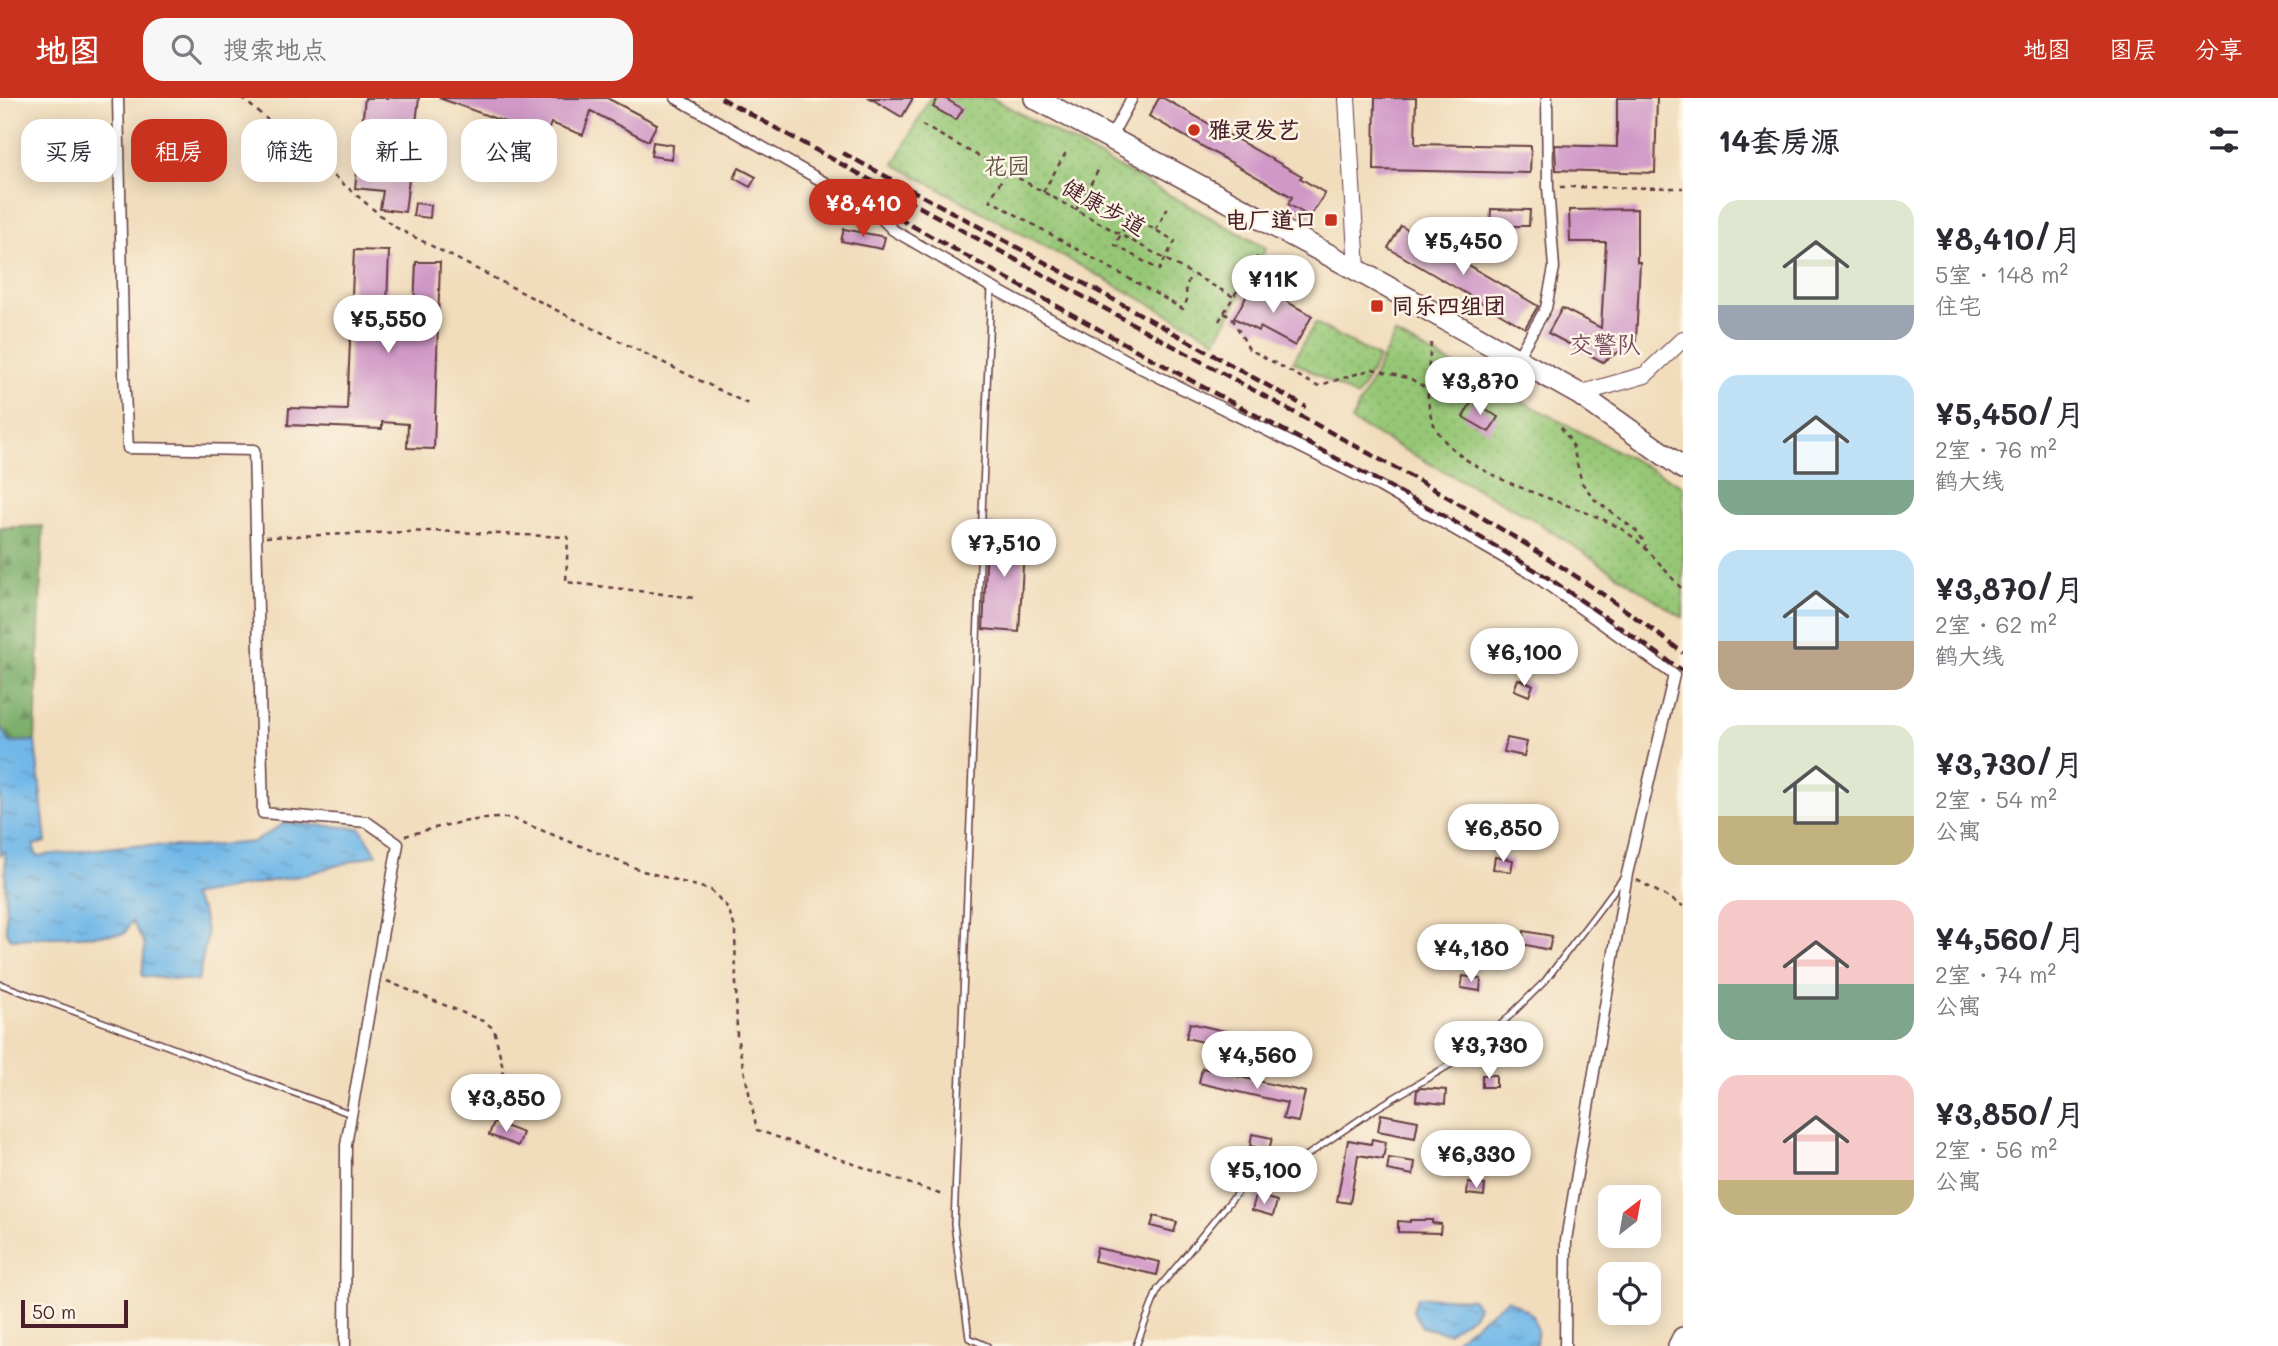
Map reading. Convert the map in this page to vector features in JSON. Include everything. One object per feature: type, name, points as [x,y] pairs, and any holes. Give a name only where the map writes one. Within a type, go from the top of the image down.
[{"type":"highway","points":[[1035,98],[1357,270],[1579,394],[1683,468]]},
{"type":"highway","points":[[1679,1346],[1683,1338]]},
{"type":"street","points":[[118,98],[128,448],[254,450],[263,813],[367,822],[398,844],[346,1145],[345,1346]]},
{"type":"street","points":[[676,98],[873,210],[893,230],[991,287],[1143,369],[1379,486],[1534,575],[1674,675],[1627,874],[1566,1240],[1565,1346]]},
{"type":"street","points":[[1110,138],[1132,98]]},
{"type":"street","points":[[1348,98],[1357,270]]},
{"type":"street","points":[[1517,360],[1546,309],[1554,268],[1548,187],[1547,98]]},
{"type":"street","points":[[1579,394],[1645,375],[1683,339]]},
{"type":"lane","points":[[987,1346],[969,1338],[954,1224],[991,287]]},
{"type":"lane","points":[[1136,1346],[1158,1289],[1246,1182],[1303,1158],[1375,1109],[1475,1049],[1545,981],[1627,874]]},
{"type":"lane","points":[[0,984],[351,1114]]},
{"type":"path","points":[[243,98],[393,226],[752,406]]},
{"type":"path","name":"健康步道","points":[[922,125],[1234,297]]},
{"type":"path","points":[[1043,192],[1068,149]]},
{"type":"path","points":[[1076,210],[1100,167]]},
{"type":"path","points":[[1006,172],[990,200],[1183,309],[1191,273]]},
{"type":"path","points":[[1548,187],[1683,188]]},
{"type":"path","points":[[1156,230],[1170,205]]},
{"type":"path","points":[[1131,216],[1175,241],[1159,270],[1115,245],[1121,234],[1131,216]]},
{"type":"path","points":[[1219,321],[1259,254]]},
{"type":"path","points":[[1224,313],[1232,318],[1249,349],[1317,386],[1373,369],[1412,379],[1427,389]]},
{"type":"path","points":[[1430,343],[1427,389],[1430,414],[1439,436],[1461,455],[1500,478],[1590,513],[1620,528],[1648,549]]},
{"type":"path","points":[[1561,427],[1572,443],[1582,483],[1595,500],[1638,532],[1648,549],[1683,590]]},
{"type":"path","points":[[256,537],[433,531],[568,537],[566,582],[695,598]]},
{"type":"path","points":[[393,840],[435,827],[492,817],[511,818],[643,871],[712,890],[728,908],[735,928],[737,1037],[757,1130],[955,1200]]},
{"type":"path","points":[[1627,874],[1683,906]]},
{"type":"path","points":[[374,975],[485,1022],[494,1029],[503,1068],[499,1113]]},
{"type":"green space","name":"花园","points":[[930,98],[992,98],[1266,248],[1216,340],[894,164]]},
{"type":"green space","points":[[1315,323],[1379,358],[1357,397],[1293,361]]},
{"type":"green space","points":[[1395,334],[1683,486],[1683,618],[1531,518],[1351,421]]},
{"type":"green space","points":[[43,526],[35,741],[10,742],[0,725],[0,528]]},
{"type":"water","points":[[0,725],[10,742],[35,741],[46,842],[33,845],[37,856],[133,845],[197,847],[254,842],[285,823],[360,828],[377,854],[304,875],[191,896],[202,911],[207,936],[198,981],[142,976],[145,945],[132,921],[124,934],[11,939],[6,931],[5,851],[0,855]]},
{"type":"water","points":[[1417,1297],[1472,1299],[1478,1306],[1473,1315],[1448,1333],[1422,1327],[1413,1311]]},
{"type":"water","points":[[1508,1299],[1533,1315],[1537,1330],[1536,1346],[1447,1346]]},
{"type":"building","points":[[365,98],[419,98],[416,119],[363,119]]},
{"type":"building","points":[[439,98],[607,98],[657,124],[648,141],[591,111],[583,135],[557,125],[557,119],[497,119]]},
{"type":"building","points":[[870,98],[913,98],[902,117]]},
{"type":"building","points":[[938,98],[944,98],[963,109],[956,120],[933,107]]},
{"type":"building","points":[[1159,98],[1302,176],[1300,178],[1325,193],[1310,217],[1288,204],[1292,197],[1149,116]]},
{"type":"building","points":[[1375,98],[1416,98],[1415,144],[1531,146],[1530,173],[1374,170]]},
{"type":"building","points":[[1617,98],[1657,98],[1655,173],[1556,170],[1555,145],[1617,147]]},
{"type":"building","points":[[653,142],[673,145],[672,159],[651,156]]},
{"type":"building","points":[[739,168],[756,177],[750,187],[734,178]]},
{"type":"building","points":[[356,182],[409,182],[405,212],[380,209],[383,191],[355,188]]},
{"type":"building","points":[[415,203],[431,205],[430,218],[413,216]]},
{"type":"building","points":[[1491,209],[1530,210],[1529,226],[1490,226]]},
{"type":"building","points":[[1637,209],[1637,262],[1640,262],[1636,340],[1603,362],[1548,333],[1562,308],[1601,328],[1606,242],[1570,242],[1569,210]]},
{"type":"building","points":[[1401,226],[1538,306],[1525,328],[1388,248]]},
{"type":"building","points":[[844,229],[885,237],[882,249],[841,241]]},
{"type":"building","points":[[354,250],[389,251],[387,307],[414,308],[416,262],[440,262],[434,449],[407,448],[408,424],[382,422],[382,429],[288,425],[289,408],[347,410]]},
{"type":"building","points":[[1254,283],[1312,316],[1295,346],[1260,327],[1258,331],[1234,318]]},
{"type":"building","points":[[1472,401],[1498,417],[1489,432],[1463,417]]},
{"type":"building","points":[[988,523],[1025,533],[1019,632],[983,629]]},
{"type":"building","points":[[1518,679],[1533,685],[1529,696],[1514,690]]},
{"type":"building","points":[[1507,738],[1527,742],[1524,756],[1504,752]]},
{"type":"building","points":[[1495,857],[1513,860],[1511,872],[1493,869]]},
{"type":"building","points":[[1524,931],[1552,936],[1549,950],[1522,944]]},
{"type":"building","points":[[1463,976],[1481,979],[1480,991],[1461,988]]},
{"type":"building","points":[[1190,1023],[1272,1042],[1269,1057],[1186,1038]]},
{"type":"building","points":[[1202,1068],[1305,1092],[1298,1122],[1283,1119],[1287,1103],[1199,1083]]},
{"type":"building","points":[[1482,1075],[1496,1075],[1496,1087],[1482,1087]]},
{"type":"building","points":[[1417,1090],[1446,1090],[1445,1104],[1416,1101]]},
{"type":"building","points":[[1381,1114],[1418,1121],[1415,1138],[1378,1131]]},
{"type":"building","points":[[494,1122],[523,1133],[518,1146],[489,1135]]},
{"type":"building","points":[[1252,1134],[1272,1138],[1269,1150],[1250,1146]]},
{"type":"building","points":[[1372,1139],[1386,1142],[1383,1159],[1358,1155],[1350,1203],[1337,1201],[1348,1140],[1371,1144]]},
{"type":"building","points":[[1389,1158],[1415,1162],[1413,1175],[1387,1170]]},
{"type":"building","points":[[1468,1183],[1485,1185],[1484,1196],[1467,1194]]},
{"type":"building","points":[[1256,1195],[1277,1201],[1273,1216],[1252,1210]]},
{"type":"building","points":[[1154,1216],[1177,1222],[1174,1232],[1151,1226]]},
{"type":"building","points":[[1432,1220],[1432,1223],[1441,1224],[1440,1233],[1398,1232],[1398,1221]]},
{"type":"building","points":[[1097,1248],[1160,1262],[1157,1275],[1094,1261]]},
{"type":"railway","points":[[721,98],[1432,488],[1560,566],[1683,653]]},
{"type":"railway","points":[[843,153],[1306,407]]},
{"type":"railway","points":[[898,218],[1203,387],[1448,518],[1550,579],[1683,671]]},
{"type":"place","name":"雅灵发艺","points":[[1194,130]]},
{"type":"place","name":"电厂道口","points":[[1331,220]]},
{"type":"place","name":"同乐四组团","points":[[1377,306]]},
{"type":"district","name":"交警队","points":[[1605,345]]}]
